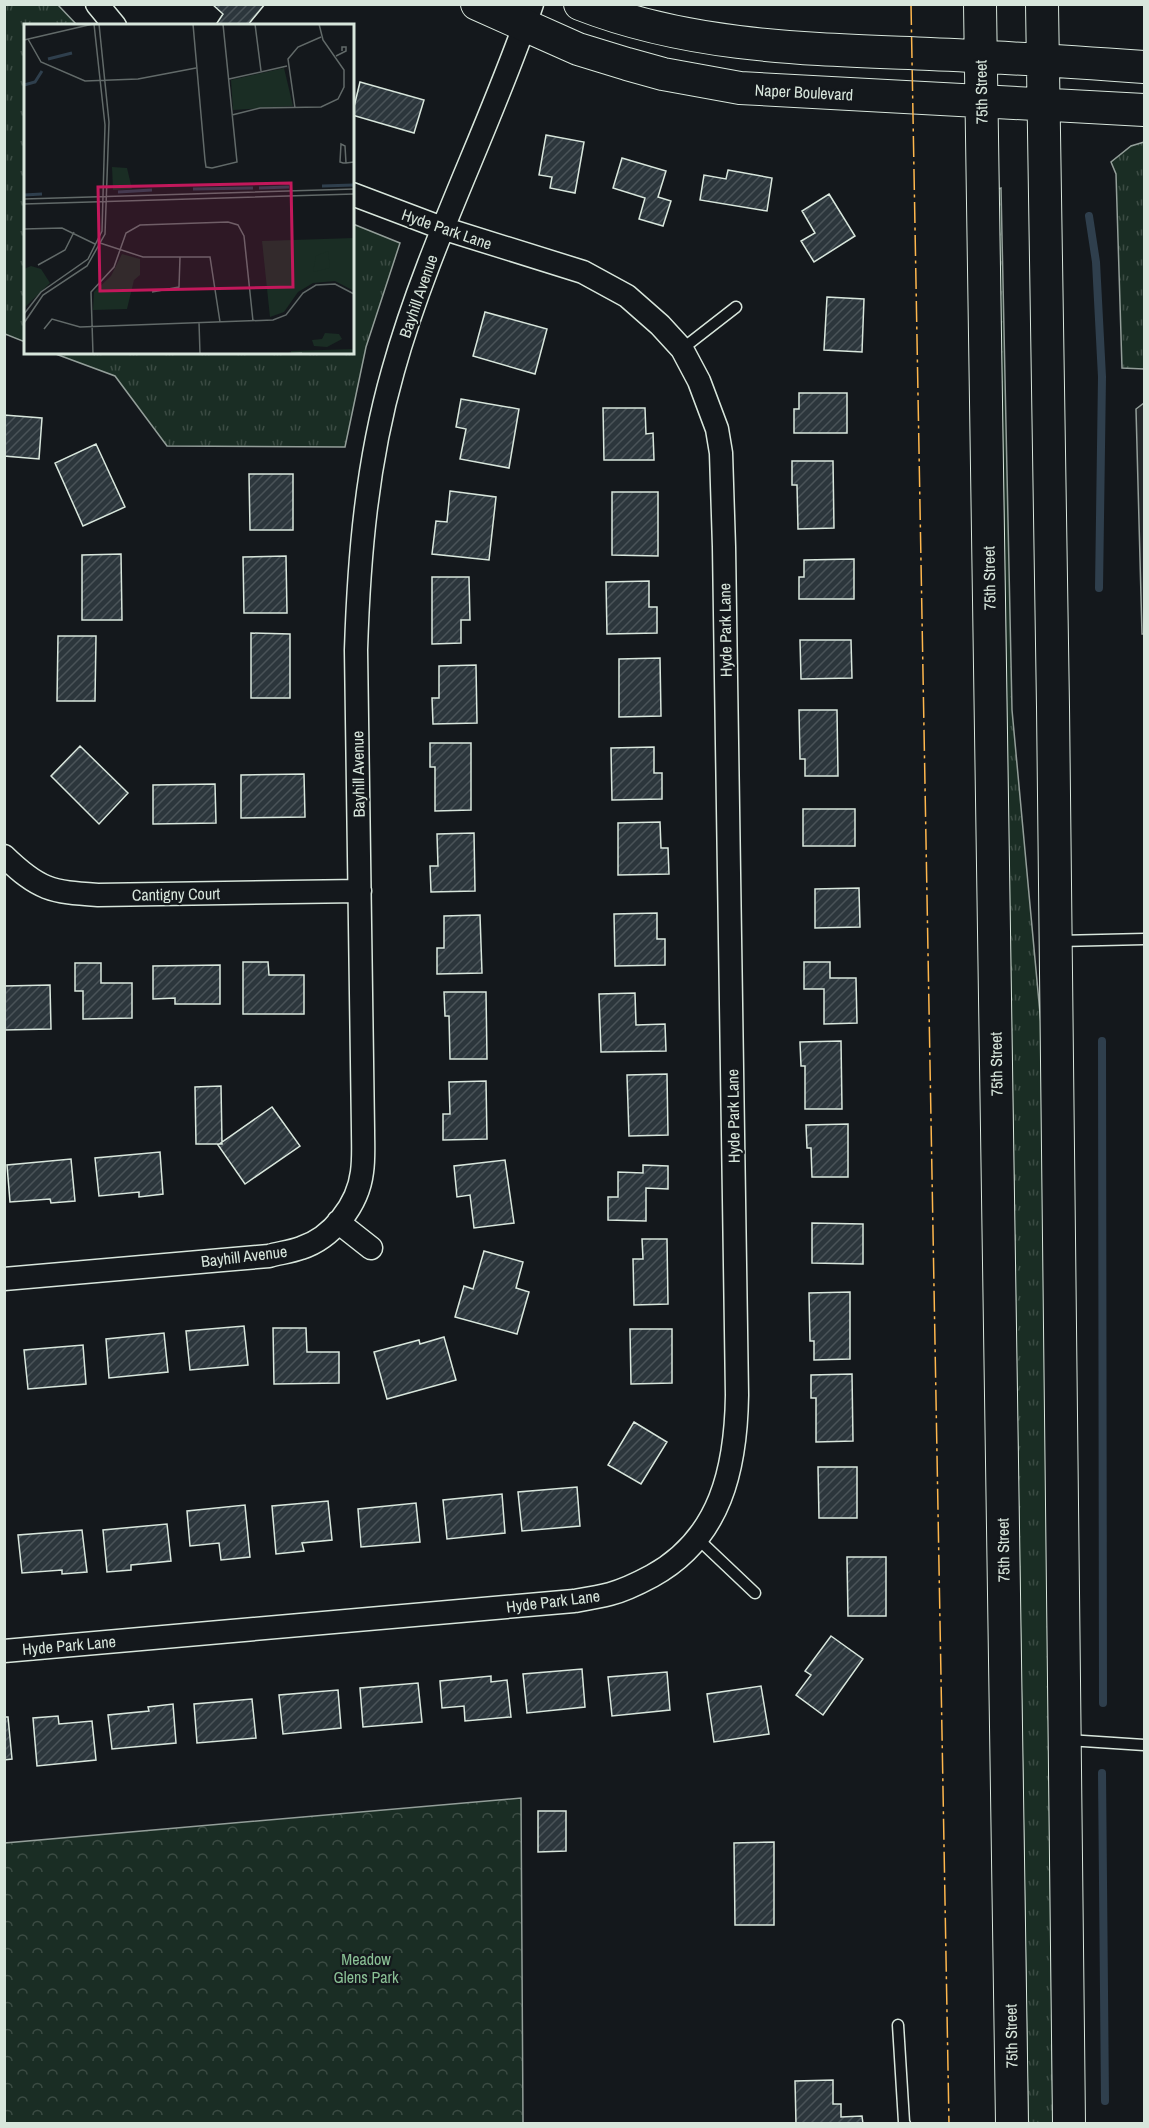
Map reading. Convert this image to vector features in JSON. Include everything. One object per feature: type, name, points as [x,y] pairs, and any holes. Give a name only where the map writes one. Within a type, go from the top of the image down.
[{"type":"main road","name":"Naper Boulevard","points":[[477,4],[529,16],[578,49],[663,74],[740,88],[1144,110]]},
{"type":"main road","name":"75th Street","points":[[980,4],[1012,2124]]},
{"type":"main road","points":[[1042,4],[1056,941],[1069,2124]]},
{"type":"main road","points":[[587,6],[662,30],[764,45],[1144,66]]},
{"type":"street","points":[[97,4],[113,24]]},
{"type":"street","name":"Bayhill Avenue","points":[[4,1279],[269,1256],[300,1248],[327,1234],[354,1199],[362,1173],[363,1130],[357,650],[358,577],[364,519],[378,430],[393,370],[442,228],[529,16]]},
{"type":"street","name":"Hyde Park Lane","points":[[4,1651],[574,1601],[611,1594],[633,1586],[665,1569],[698,1539],[721,1499],[731,1468],[737,1429],[737,1395],[721,453],[717,429],[702,391],[681,349],[660,325],[627,296],[583,272],[442,228],[354,195]]},
{"type":"street","name":"Cantigny Court","points":[[8,868],[42,886],[74,893],[98,895],[360,891]]},
{"type":"street","points":[[338,1222],[371,1248]]},
{"type":"lane","points":[[681,349],[736,307]]},
{"type":"lane","points":[[1056,941],[1144,939]]},
{"type":"lane","points":[[698,1539],[754,1593]]},
{"type":"lane","points":[[1065,1740],[1144,1745]]},
{"type":"lane","points":[[898,2025],[905,2124]]},
{"type":"green space","points":[[4,5],[58,5],[76,24],[24,24],[24,342],[5,334]]},
{"type":"green space","points":[[1144,142],[1144,369],[1122,368],[1116,174],[1111,162],[1131,146]]},
{"type":"green space","points":[[1001,188],[1012,710],[1042,1035],[1053,2124],[1028,2123],[998,189]]},
{"type":"green space","points":[[354,224],[400,243],[366,347],[345,447],[167,446],[115,376],[56,354],[354,354]]},
{"type":"green space","name":"Meadow Glens Park","points":[[521,1798],[523,2123],[5,2123],[5,1843]]},
{"type":"shaded area","points":[[1144,403],[1144,634],[1142,634],[1136,409]]},
{"type":"building","points":[[212,4],[265,4],[249,24],[216,24],[223,14]]},
{"type":"building","points":[[360,82],[424,100],[414,133],[354,116]]},
{"type":"building","points":[[546,135],[584,142],[575,193],[550,188],[552,177],[539,175]]},
{"type":"building","points":[[622,158],[666,171],[658,197],[671,201],[663,226],[639,219],[645,198],[613,188]]},
{"type":"building","points":[[728,170],[772,178],[767,211],[700,200],[704,175],[726,179]]},
{"type":"building","points":[[829,194],[855,236],[814,262],[801,241],[815,233],[802,211]]},
{"type":"building","points":[[827,297],[864,299],[862,352],[824,350]]},
{"type":"building","points":[[485,312],[547,329],[535,374],[473,356]]},
{"type":"building","points":[[799,393],[847,393],[847,433],[794,433],[794,409],[799,409]]},
{"type":"building","points":[[461,399],[519,409],[509,468],[460,459],[466,429],[456,427]]},
{"type":"building","points":[[603,408],[645,408],[646,434],[653,433],[654,460],[604,460]]},
{"type":"building","points":[[4,415],[42,418],[39,459],[4,456]]},
{"type":"building","points":[[96,444],[125,507],[83,526],[55,463]]},
{"type":"building","points":[[792,461],[833,461],[834,528],[798,529],[797,485],[792,485]]},
{"type":"building","points":[[249,474],[293,474],[293,530],[250,530]]},
{"type":"building","points":[[450,491],[496,497],[489,560],[432,554],[436,521],[447,522]]},
{"type":"building","points":[[612,492],[658,492],[658,556],[612,555]]},
{"type":"building","points":[[121,554],[122,620],[82,620],[82,555]]},
{"type":"building","points":[[286,556],[287,613],[244,613],[243,557]]},
{"type":"building","points":[[854,559],[854,599],[799,599],[799,577],[804,577],[804,560]]},
{"type":"building","points":[[432,577],[469,577],[470,620],[461,620],[461,643],[432,644]]},
{"type":"building","points":[[649,581],[649,607],[657,607],[657,633],[607,634],[606,582]]},
{"type":"building","points":[[251,633],[290,634],[290,698],[251,698]]},
{"type":"building","points":[[58,636],[96,636],[95,701],[57,701]]},
{"type":"building","points":[[800,640],[851,640],[852,678],[801,679]]},
{"type":"building","points":[[660,658],[661,716],[619,717],[619,659]]},
{"type":"building","points":[[476,665],[477,723],[433,724],[432,698],[439,698],[439,666]]},
{"type":"building","points":[[799,710],[837,710],[838,776],[805,776],[805,759],[800,759]]},
{"type":"building","points":[[430,743],[471,743],[471,810],[435,811],[435,767],[430,767]]},
{"type":"building","points":[[80,746],[128,793],[99,824],[51,776]]},
{"type":"building","points":[[654,747],[654,773],[662,773],[662,799],[612,800],[611,748]]},
{"type":"building","points":[[304,774],[305,817],[241,818],[241,775]]},
{"type":"building","points":[[215,784],[216,823],[153,824],[153,785]]},
{"type":"building","points":[[803,809],[855,809],[855,846],[803,846]]},
{"type":"building","points":[[660,822],[661,848],[668,848],[669,874],[618,875],[618,823]]},
{"type":"building","points":[[474,833],[475,891],[431,892],[430,866],[438,866],[437,834]]},
{"type":"building","points":[[859,888],[860,927],[815,928],[815,889]]},
{"type":"building","points":[[657,913],[657,939],[665,939],[665,965],[615,966],[614,914]]},
{"type":"building","points":[[480,915],[482,973],[437,974],[437,948],[444,948],[444,916]]},
{"type":"building","points":[[243,962],[268,962],[269,975],[304,975],[304,1014],[243,1014]]},
{"type":"building","points":[[804,962],[830,962],[830,978],[856,978],[857,1023],[824,1024],[824,989],[804,989]]},
{"type":"building","points":[[75,963],[101,963],[101,983],[132,983],[132,1018],[83,1019],[83,991],[75,991]]},
{"type":"building","points":[[220,965],[220,1004],[175,1004],[175,998],[153,999],[153,966]]},
{"type":"building","points":[[50,985],[51,1029],[4,1030],[4,986]]},
{"type":"building","points":[[444,992],[486,992],[487,1059],[450,1059],[449,1016],[445,1016]]},
{"type":"building","points":[[635,993],[636,1025],[665,1024],[666,1051],[601,1052],[599,994]]},
{"type":"building","points":[[841,1041],[842,1109],[805,1109],[805,1066],[801,1066],[800,1042]]},
{"type":"building","points":[[667,1074],[668,1135],[629,1136],[627,1075]]},
{"type":"building","points":[[486,1081],[487,1139],[443,1140],[443,1114],[450,1114],[449,1082]]},
{"type":"building","points":[[221,1086],[222,1144],[196,1144],[195,1087]]},
{"type":"building","points":[[272,1107],[300,1146],[245,1184],[218,1145]]},
{"type":"building","points":[[848,1124],[848,1177],[812,1177],[811,1148],[807,1148],[806,1125]]},
{"type":"building","points":[[160,1152],[163,1194],[139,1197],[139,1192],[99,1196],[95,1158]]},
{"type":"building","points":[[71,1159],[75,1201],[51,1203],[50,1199],[10,1202],[7,1165]]},
{"type":"building","points":[[505,1160],[514,1223],[474,1228],[470,1195],[457,1197],[454,1166]]},
{"type":"building","points":[[643,1165],[668,1166],[668,1189],[646,1188],[646,1221],[608,1220],[608,1197],[618,1197],[618,1172],[643,1173]]},
{"type":"building","points":[[812,1223],[863,1224],[863,1264],[812,1263]]},
{"type":"building","points":[[642,1239],[667,1239],[668,1304],[634,1305],[633,1259],[643,1259]]},
{"type":"building","points":[[484,1251],[523,1262],[516,1288],[529,1292],[517,1334],[455,1317],[464,1286],[473,1289]]},
{"type":"building","points":[[850,1292],[850,1359],[814,1360],[814,1341],[810,1341],[809,1293]]},
{"type":"building","points":[[244,1326],[248,1365],[190,1370],[186,1331]]},
{"type":"building","points":[[273,1328],[306,1328],[307,1352],[339,1352],[339,1383],[274,1384]]},
{"type":"building","points":[[630,1329],[672,1329],[672,1383],[631,1384]]},
{"type":"building","points":[[164,1333],[168,1372],[109,1378],[106,1339]]},
{"type":"building","points":[[444,1337],[456,1380],[387,1399],[374,1352],[419,1340],[420,1344]]},
{"type":"building","points":[[83,1345],[86,1384],[28,1389],[24,1350]]},
{"type":"building","points":[[852,1374],[853,1441],[816,1442],[816,1398],[811,1398],[811,1375]]},
{"type":"building","points":[[634,1422],[667,1442],[641,1484],[608,1465]]},
{"type":"building","points":[[818,1467],[857,1467],[857,1518],[819,1518]]},
{"type":"building","points":[[577,1487],[580,1526],[522,1531],[518,1492]]},
{"type":"building","points":[[502,1494],[505,1533],[447,1539],[443,1500]]},
{"type":"building","points":[[328,1501],[332,1540],[302,1543],[304,1551],[276,1554],[272,1506]]},
{"type":"building","points":[[416,1503],[420,1542],[361,1547],[358,1509]]},
{"type":"building","points":[[245,1505],[250,1557],[221,1560],[219,1543],[190,1546],[187,1511]]},
{"type":"building","points":[[167,1524],[171,1561],[131,1565],[131,1570],[107,1572],[103,1530]]},
{"type":"building","points":[[82,1530],[87,1572],[62,1574],[62,1570],[22,1573],[18,1535]]},
{"type":"building","points":[[847,1557],[886,1557],[886,1616],[848,1616]]},
{"type":"building","points":[[831,1636],[863,1659],[823,1715],[796,1695],[811,1675],[805,1671]]},
{"type":"building","points":[[582,1669],[585,1707],[527,1713],[523,1674]]},
{"type":"building","points":[[667,1672],[670,1710],[612,1716],[608,1677]]},
{"type":"building","points":[[491,1676],[491,1682],[507,1680],[511,1717],[465,1721],[464,1706],[442,1708],[440,1681]]},
{"type":"building","points":[[418,1683],[422,1722],[363,1727],[360,1688]]},
{"type":"building","points":[[761,1686],[769,1734],[714,1742],[707,1694]]},
{"type":"building","points":[[338,1690],[341,1728],[283,1734],[279,1695]]},
{"type":"building","points":[[252,1699],[256,1738],[197,1743],[194,1704]]},
{"type":"building","points":[[173,1704],[176,1743],[112,1749],[108,1715],[149,1711],[148,1707]]},
{"type":"building","points":[[58,1716],[59,1724],[92,1721],[96,1760],[37,1766],[33,1718]]},
{"type":"building","points":[[4,1717],[8,1717],[12,1759],[4,1760]]},
{"type":"building","points":[[538,1811],[566,1811],[566,1851],[538,1852]]},
{"type":"building","points":[[774,1842],[774,1925],[735,1925],[734,1843]]},
{"type":"building","points":[[833,2080],[833,2104],[841,2104],[841,2117],[862,2116],[863,2124],[796,2124],[795,2081]]},
{"type":"waterway","points":[[1089,216],[1096,262],[1102,377],[1099,588]]},
{"type":"waterway","points":[[1102,1041],[1103,1703]]},
{"type":"waterway","points":[[1102,1773],[1105,2101]]},
{"type":"power","points":[[911,4],[949,2124]]}]
